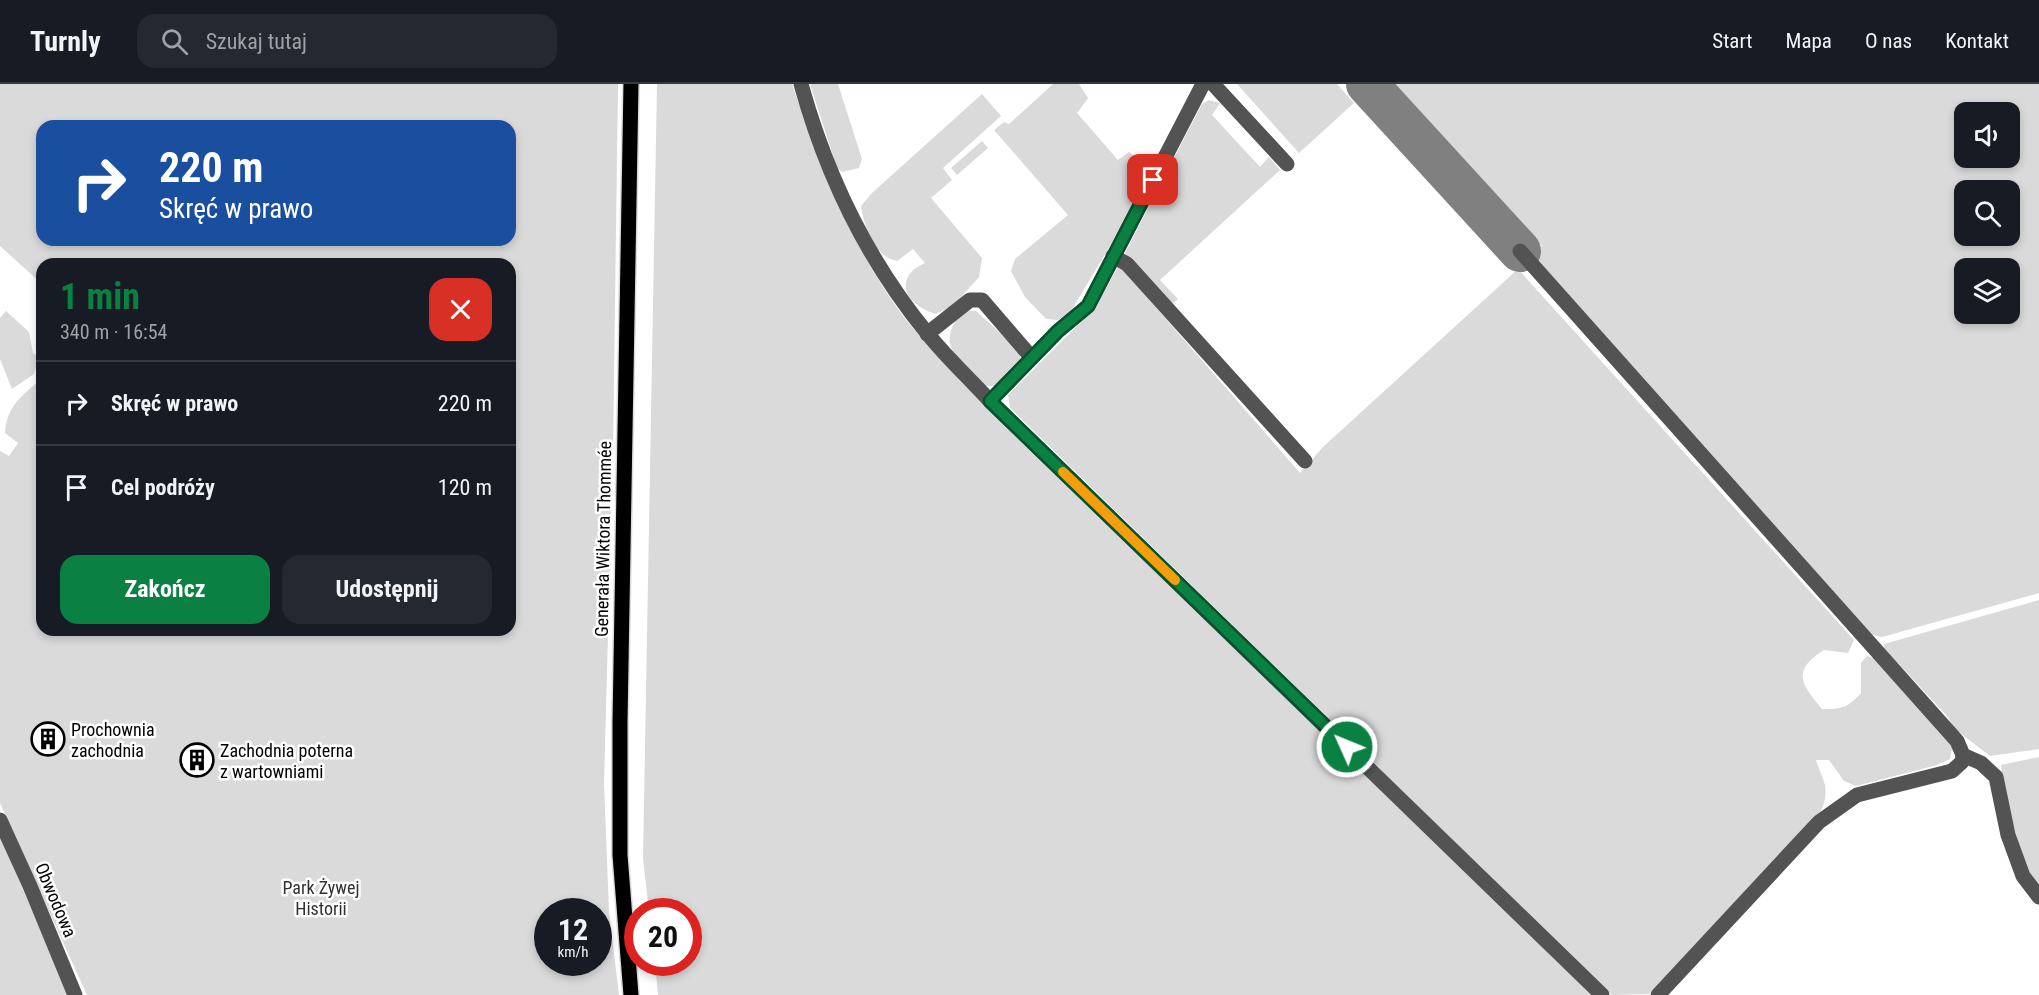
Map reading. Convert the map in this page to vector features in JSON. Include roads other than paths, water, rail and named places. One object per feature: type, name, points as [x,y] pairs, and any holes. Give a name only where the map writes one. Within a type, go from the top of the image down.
[{"type":"main road","name":"Generała Wiktora Thommée","points":[[631,84],[620,733],[622,895],[631,995]]},
{"type":"street","points":[[801,84],[840,192],[890,282],[927,334],[990,401],[1602,995]]},
{"type":"street","points":[[990,401],[1088,306],[1203,84]]},
{"type":"street","points":[[1213,84],[1287,164]]},
{"type":"street","points":[[1520,251],[1958,741],[1963,755],[1962,762],[1952,771],[1857,795],[1819,822],[1658,995]]},
{"type":"street","points":[[1113,256],[1127,264],[1305,460]]},
{"type":"street","points":[[927,334],[970,300],[982,300],[1032,358]]},
{"type":"street","points":[[1963,755],[1981,763],[1996,777],[2008,835],[2023,876],[2039,897]]},
{"type":"street","name":"Obwodowa","points":[[0,820],[75,995]]},
{"type":"place","name":"Prochownia zachodnia","points":[[48,739]]},
{"type":"place","name":"Zachodnia poterna z wartowniami","points":[[197,760]]},
{"type":"park label","name":"Park Żywej Historii","points":[[321,897]]}]
